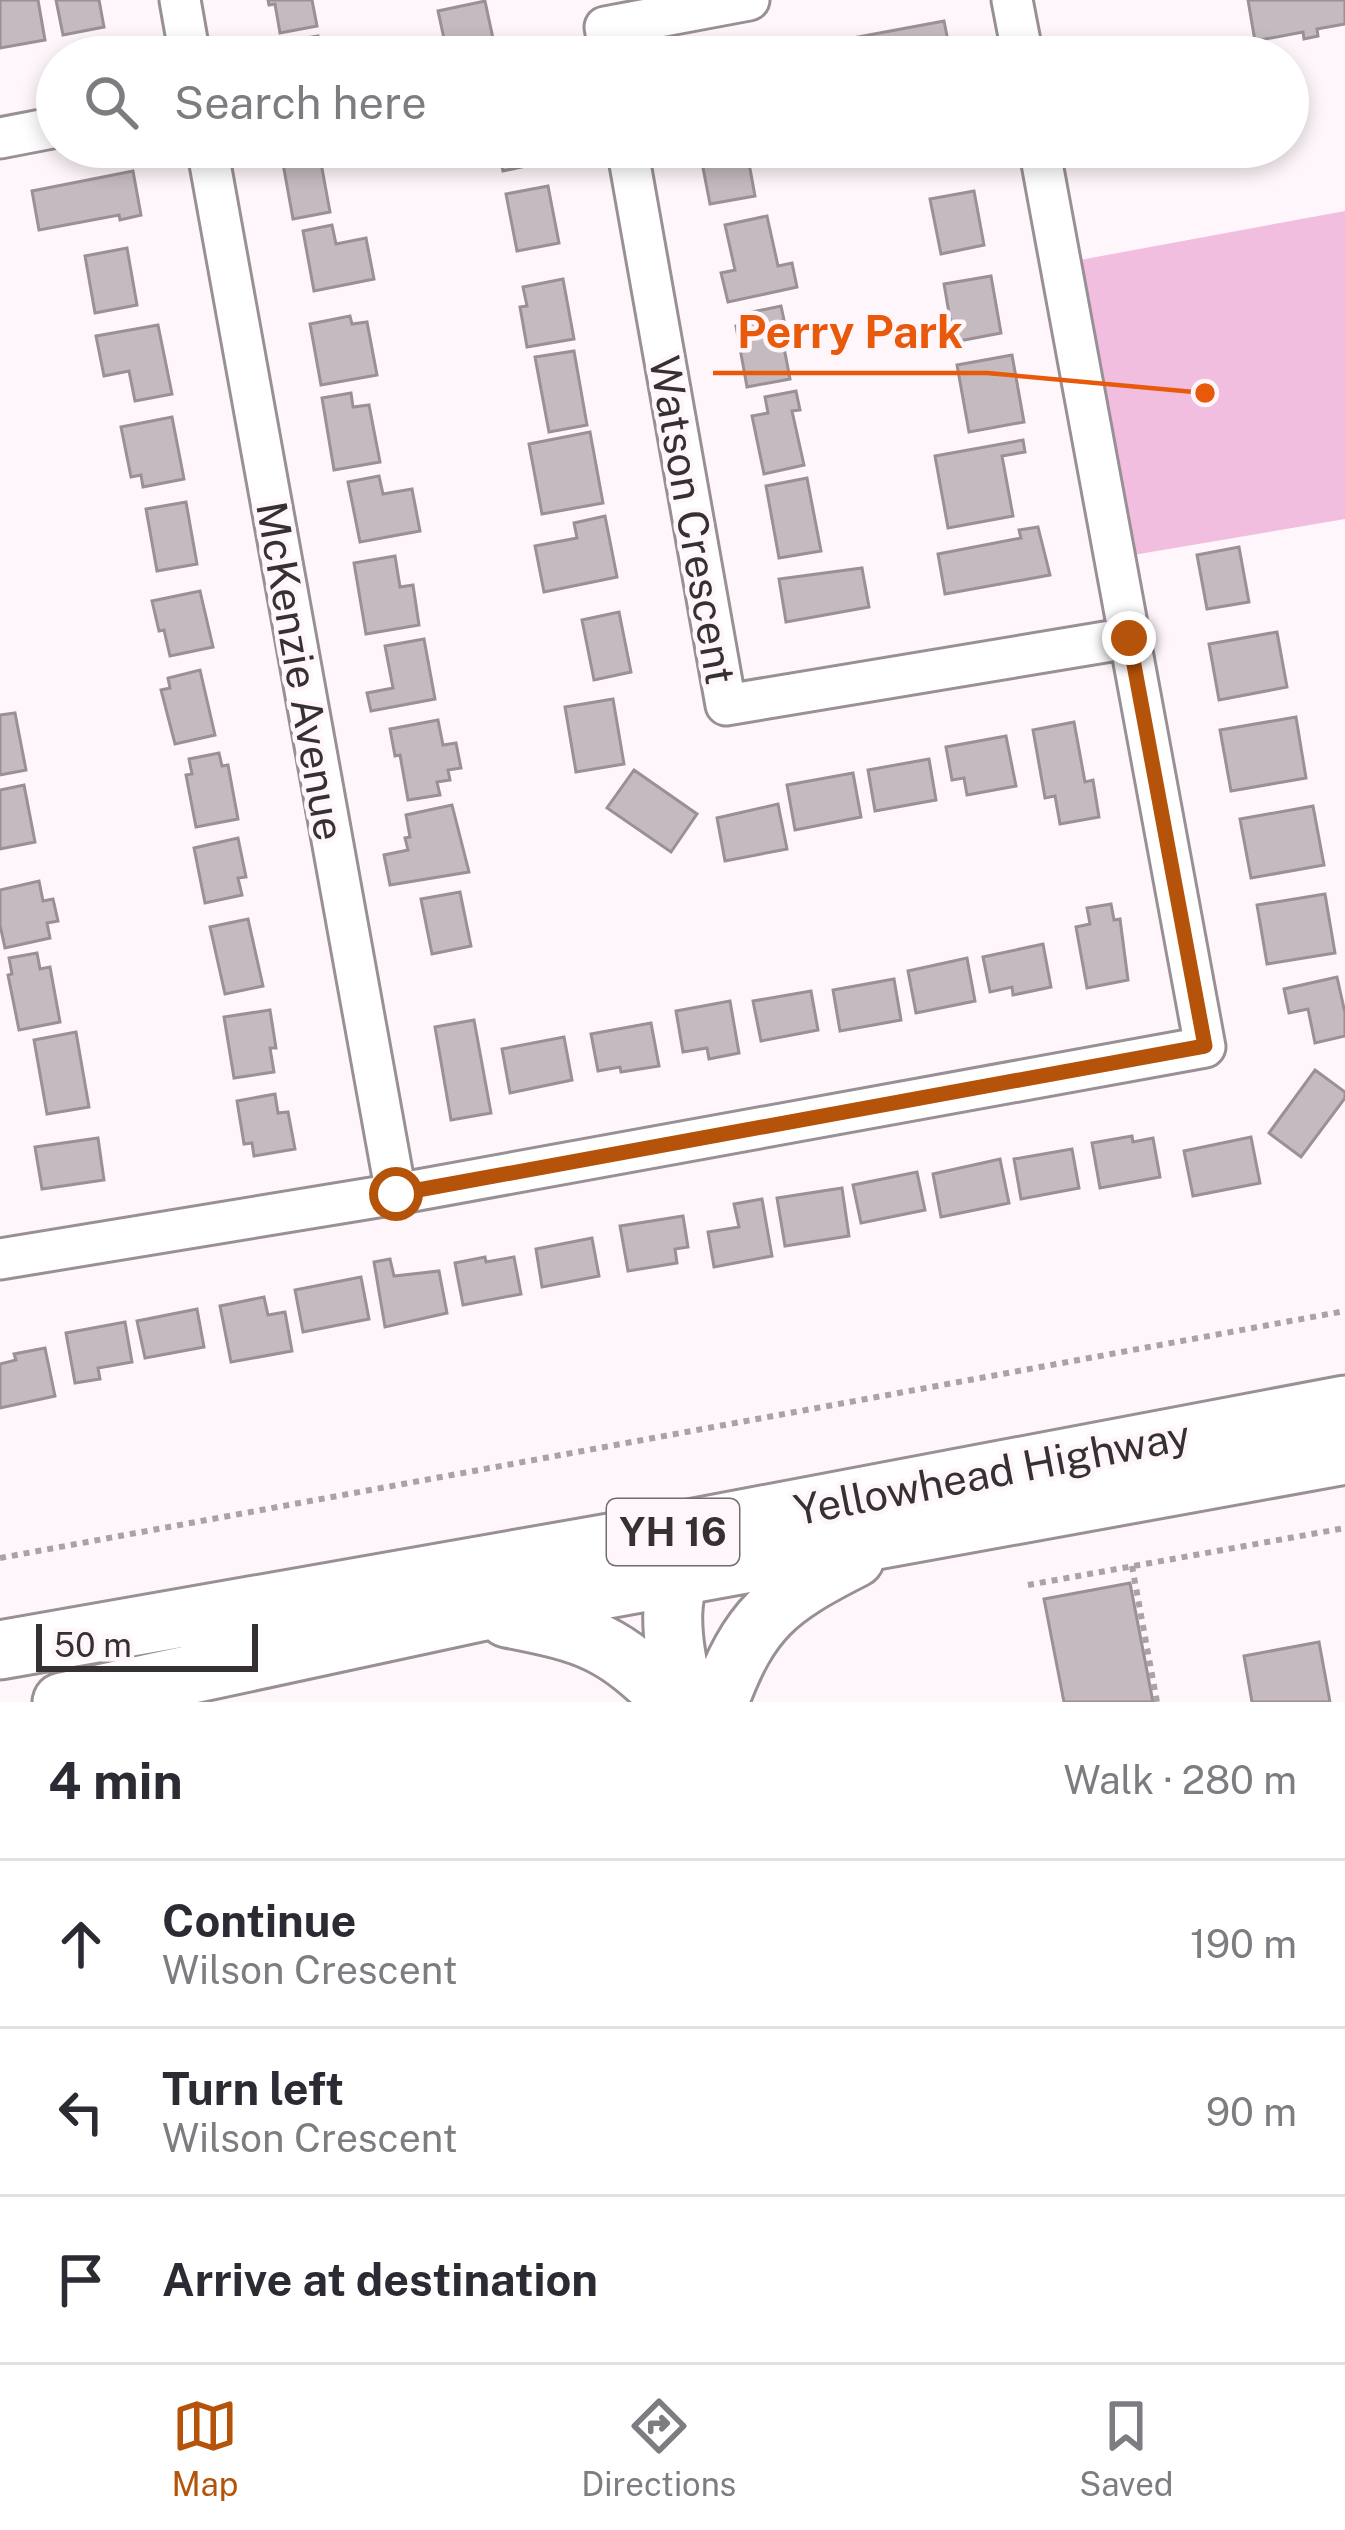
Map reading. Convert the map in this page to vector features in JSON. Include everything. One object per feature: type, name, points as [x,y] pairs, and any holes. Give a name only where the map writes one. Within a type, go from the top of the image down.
[{"type":"highway","name":"Yellowhead Highway","points":[[0,1650],[1345,1406]]},
{"type":"highway","name":"Yellowhead Highway","points":[[69,1701],[480,1612],[1345,1456]]},
{"type":"highway","points":[[686,1702],[673,1636],[679,1575],[690,1558],[702,1549],[822,1504]]},
{"type":"highway","points":[[719,1702],[731,1669],[761,1618],[782,1599],[899,1536]]},
{"type":"highway","points":[[480,1612],[595,1638],[621,1653],[673,1702]]},
{"type":"street","points":[[180,0],[186,36]]},
{"type":"street","points":[[606,36],[605,27],[748,0]]},
{"type":"street","points":[[1012,0],[1019,36]]},
{"type":"street","points":[[0,138],[36,131]]},
{"type":"street","name":"McKenzie Avenue","points":[[211,168],[396,1194]]},
{"type":"street","name":"Watson Crescent","points":[[631,168],[726,705],[1129,638]]},
{"type":"street","points":[[0,1258],[396,1194],[1205,1046],[1044,168]]},
{"type":"path","points":[[0,1558],[1345,1311]]},
{"type":"path","points":[[1028,1585],[1345,1528]]},
{"type":"path","points":[[1132,1566],[1157,1702]]},
{"type":"shaded area","points":[[1345,211],[1345,519],[1098,561],[1042,267]]},
{"type":"building","points":[[0,0],[38,0],[44,36],[0,48]]},
{"type":"building","points":[[56,0],[99,0],[104,27],[63,35]]},
{"type":"building","points":[[268,0],[312,0],[317,26],[280,33],[275,4],[269,5]]},
{"type":"building","points":[[1248,0],[1345,0],[1345,24],[1317,29],[1318,36],[1309,38],[1303,32],[1254,36]]},
{"type":"building","points":[[485,1],[492,36],[443,36],[438,11]]},
{"type":"building","points":[[944,21],[947,36],[863,36]]},
{"type":"building","points":[[284,168],[322,168],[330,212],[293,219]]},
{"type":"building","points":[[703,168],[750,168],[755,196],[710,204]]},
{"type":"building","points":[[133,171],[141,215],[39,230],[32,191]]},
{"type":"building","points":[[548,186],[559,243],[517,251],[506,194]]},
{"type":"building","points":[[974,191],[984,245],[941,254],[930,199]]},
{"type":"building","points":[[767,216],[778,266],[792,263],[797,287],[728,302],[721,273],[735,270],[725,225]]},
{"type":"building","points":[[332,225],[336,244],[366,238],[374,279],[314,291],[303,231]]},
{"type":"building","points":[[127,248],[137,305],[95,313],[85,256]]},
{"type":"building","points":[[991,276],[1001,333],[954,342],[944,284]]},
{"type":"building","points":[[563,279],[574,339],[527,347],[520,307],[527,306],[523,287]]},
{"type":"building","points":[[781,306],[784,320],[779,321],[790,379],[747,387],[736,326],[754,323],[752,312]]},
{"type":"building","points":[[350,316],[352,324],[367,322],[377,375],[321,385],[310,324]]},
{"type":"building","points":[[158,325],[172,394],[135,401],[129,371],[104,376],[96,336]]},
{"type":"building","points":[[574,351],[587,425],[549,432],[535,357]]},
{"type":"building","points":[[1012,355],[1024,422],[969,432],[957,365]]},
{"type":"building","points":[[796,391],[800,410],[792,411],[804,465],[764,474],[752,416],[768,413],[765,397]]},
{"type":"building","points":[[351,393],[353,407],[369,405],[380,462],[334,470],[322,398]]},
{"type":"building","points":[[172,417],[184,479],[143,487],[141,475],[131,477],[121,427]]},
{"type":"building","points":[[590,432],[603,503],[542,514],[529,444]]},
{"type":"building","points":[[1023,440],[1025,452],[1002,456],[1013,516],[948,528],[935,456]]},
{"type":"building","points":[[379,476],[383,494],[412,489],[420,531],[360,542],[348,482]]},
{"type":"building","points":[[807,478],[821,551],[779,558],[766,486]]},
{"type":"building","points":[[186,502],[197,564],[157,571],[146,509]]},
{"type":"building","points":[[605,516],[617,577],[544,592],[535,546],[577,538],[574,523]]},
{"type":"building","points":[[1038,527],[1050,575],[945,594],[938,554],[1021,538],[1019,530]]},
{"type":"building","points":[[1239,547],[1249,602],[1207,609],[1197,555]]},
{"type":"building","points":[[395,556],[400,587],[413,585],[419,625],[366,634],[354,563]]},
{"type":"building","points":[[862,568],[869,607],[786,622],[779,579]]},
{"type":"building","points":[[200,591],[213,647],[170,656],[152,601]]},
{"type":"building","points":[[619,612],[631,672],[594,680],[582,620]]},
{"type":"building","points":[[1277,632],[1287,687],[1219,700],[1209,644]]},
{"type":"building","points":[[424,639],[435,699],[371,711],[367,693],[393,688],[385,646]]},
{"type":"building","points":[[200,670],[215,735],[175,744],[161,690],[170,688],[168,678]]},
{"type":"building","points":[[613,699],[624,764],[576,772],[565,707]]},
{"type":"building","points":[[15,713],[26,770],[0,775],[0,715]]},
{"type":"building","points":[[1296,717],[1306,778],[1231,791],[1220,730]]},
{"type":"building","points":[[438,720],[443,745],[456,743],[461,768],[448,770],[450,780],[437,782],[440,795],[408,800],[390,729]]},
{"type":"building","points":[[1074,722],[1085,782],[1093,780],[1099,817],[1060,824],[1055,796],[1045,798],[1033,730]]},
{"type":"building","points":[[1006,736],[1016,786],[967,795],[964,778],[952,780],[946,747]]},
{"type":"building","points":[[219,753],[222,766],[228,765],[238,819],[196,827],[186,775],[192,774],[189,759]]},
{"type":"building","points":[[929,759],[936,800],[875,811],[868,770]]},
{"type":"building","points":[[634,770],[697,814],[671,852],[607,808]]},
{"type":"building","points":[[853,773],[861,817],[795,830],[787,785]]},
{"type":"building","points":[[24,785],[35,842],[0,849],[0,790]]},
{"type":"building","points":[[778,804],[787,849],[725,861],[717,818]]},
{"type":"building","points":[[452,805],[469,872],[390,885],[384,855],[408,850],[406,815]]},
{"type":"building","points":[[1313,806],[1324,865],[1251,878],[1240,819]]},
{"type":"building","points":[[238,838],[246,877],[238,878],[242,895],[205,903],[194,848]]},
{"type":"building","points":[[39,881],[43,901],[53,899],[58,921],[47,923],[50,938],[5,948],[0,890]]},
{"type":"building","points":[[460,892],[471,946],[432,954],[421,899]]},
{"type":"building","points":[[1325,894],[1335,953],[1267,964],[1257,905]]},
{"type":"building","points":[[1111,904],[1114,920],[1120,919],[1128,980],[1087,988],[1076,927],[1090,924],[1087,908]]},
{"type":"building","points":[[248,919],[263,986],[225,994],[210,927]]},
{"type":"building","points":[[1043,944],[1051,987],[1013,995],[1012,987],[990,992],[983,957]]},
{"type":"building","points":[[37,953],[40,969],[50,967],[60,1022],[19,1030],[9,958]]},
{"type":"building","points":[[967,958],[975,1001],[916,1013],[908,971]]},
{"type":"building","points":[[1337,977],[1345,1036],[1315,1043],[1308,1009],[1289,1013],[1284,989]]},
{"type":"building","points":[[894,979],[901,1020],[840,1031],[833,990]]},
{"type":"building","points":[[811,991],[818,1030],[761,1041],[753,1001]]},
{"type":"building","points":[[730,1001],[739,1053],[709,1059],[707,1048],[683,1052],[676,1011]]},
{"type":"building","points":[[270,1010],[274,1072],[234,1078],[224,1017]]},
{"type":"building","points":[[474,1020],[491,1113],[451,1120],[435,1027]]},
{"type":"building","points":[[651,1023],[659,1066],[598,1071],[591,1034]]},
{"type":"building","points":[[76,1032],[89,1107],[47,1114],[34,1040]]},
{"type":"building","points":[[564,1037],[572,1080],[510,1093],[502,1049]]},
{"type":"building","points":[[1315,1070],[1345,1092],[1345,1098],[1301,1157],[1269,1133]]},
{"type":"building","points":[[275,1094],[278,1113],[288,1112],[295,1149],[254,1156],[252,1143],[244,1144],[237,1101]]},
{"type":"building","points":[[1132,1136],[1133,1142],[1153,1138],[1160,1177],[1100,1188],[1092,1143]]},
{"type":"building","points":[[1251,1137],[1260,1183],[1193,1196],[1184,1151]]},
{"type":"building","points":[[98,1138],[104,1180],[42,1189],[35,1147]]},
{"type":"building","points":[[1072,1149],[1079,1188],[1021,1199],[1014,1159]]},
{"type":"building","points":[[1000,1159],[1009,1203],[941,1217],[933,1174]]},
{"type":"building","points":[[917,1172],[925,1210],[861,1223],[853,1185]]},
{"type":"building","points":[[842,1188],[849,1236],[785,1246],[777,1198]]},
{"type":"building","points":[[762,1199],[772,1256],[714,1267],[708,1232],[739,1227],[734,1204]]},
{"type":"building","points":[[683,1216],[688,1247],[675,1249],[677,1263],[628,1271],[620,1226]]},
{"type":"building","points":[[592,1238],[599,1276],[542,1287],[536,1249]]},
{"type":"building","points":[[485,1257],[486,1262],[514,1257],[521,1294],[463,1305],[455,1263]]},
{"type":"building","points":[[390,1259],[394,1276],[439,1271],[447,1313],[385,1327],[374,1262]]},
{"type":"building","points":[[361,1277],[369,1319],[303,1332],[295,1290]]},
{"type":"building","points":[[264,1297],[268,1315],[285,1312],[292,1351],[231,1362],[220,1306]]},
{"type":"building","points":[[197,1309],[204,1347],[145,1358],[137,1321]]},
{"type":"building","points":[[125,1322],[132,1362],[98,1368],[100,1379],[75,1383],[66,1333]]},
{"type":"building","points":[[45,1348],[55,1396],[0,1408],[0,1364],[16,1360],[14,1354]]},
{"type":"building","points":[[1130,1583],[1153,1702],[1064,1702],[1044,1599]]},
{"type":"building","points":[[1319,1642],[1330,1702],[1252,1702],[1244,1656]]},
{"type":"place","name":"Perry Park","points":[[1205,393]]},
{"type":"route","points":[[396,1194],[1205,1046],[1129,638]]}]
